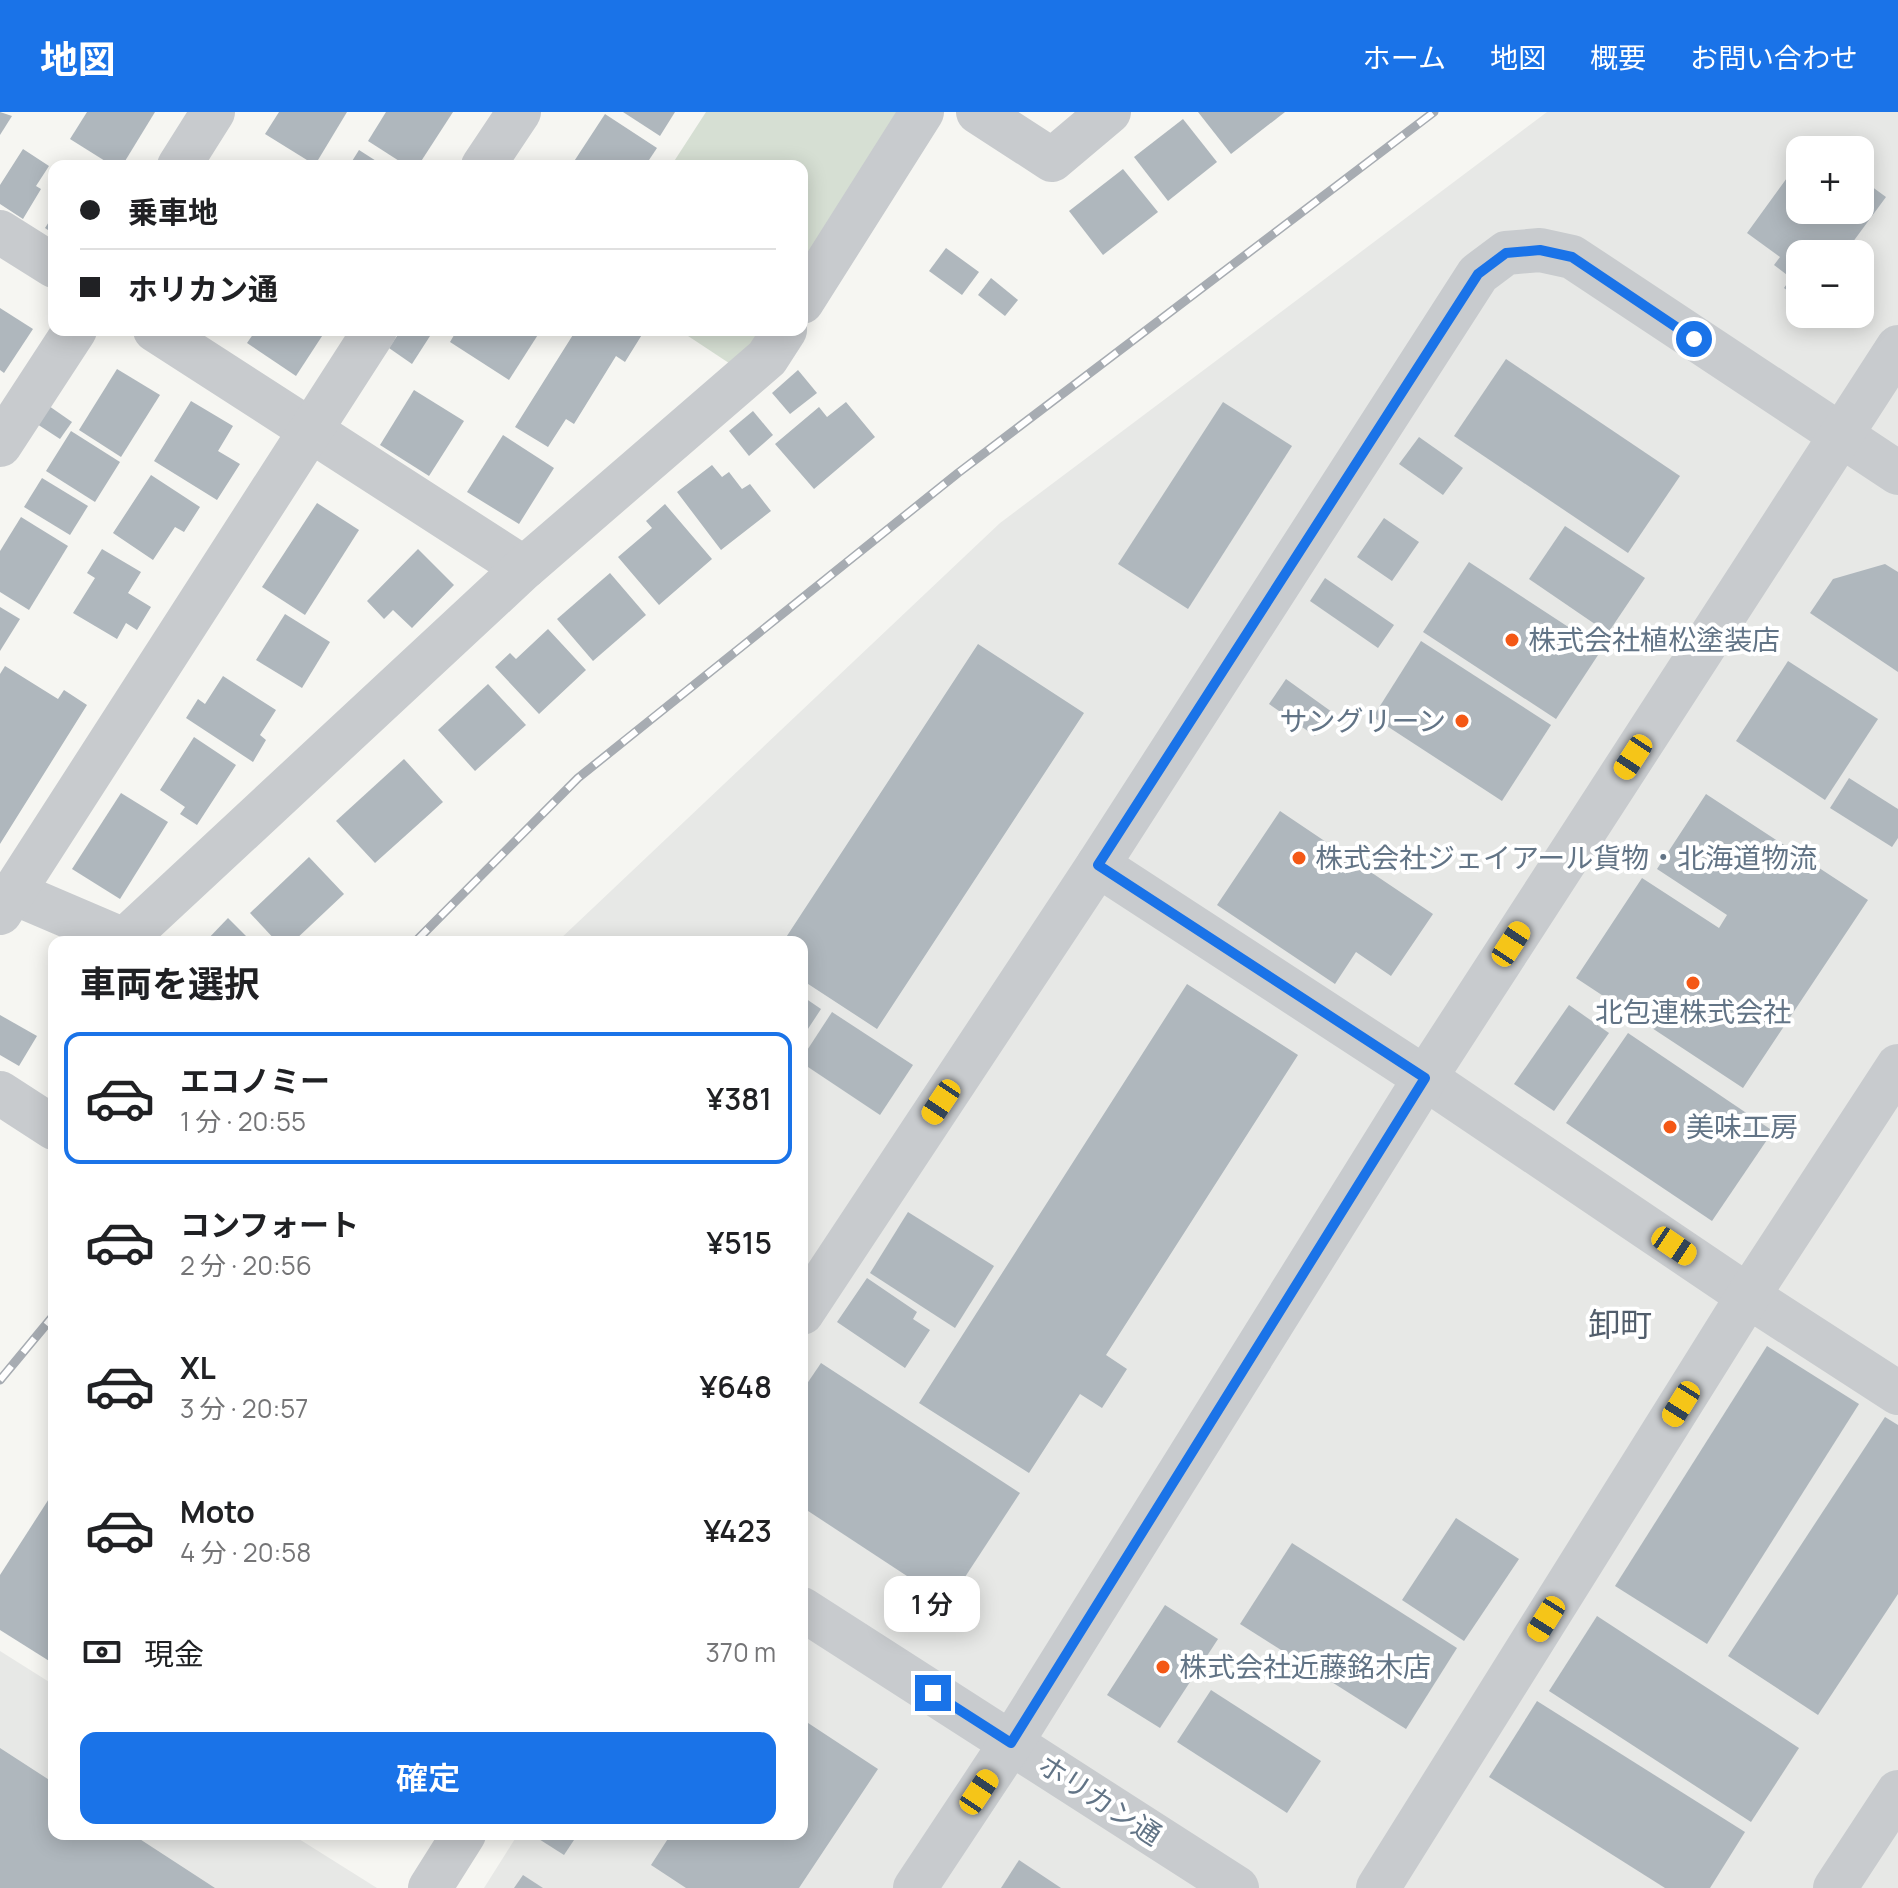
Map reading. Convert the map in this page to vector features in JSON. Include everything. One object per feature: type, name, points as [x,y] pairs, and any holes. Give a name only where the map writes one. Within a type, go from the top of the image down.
[{"type":"street","points":[[183,160],[213,112]]},
{"type":"street","points":[[487,160],[519,112]]},
{"type":"street","points":[[808,292],[922,112]]},
{"type":"street","points":[[978,112],[1052,160],[1109,112]]},
{"type":"street","points":[[0,232],[48,262]]},
{"type":"street","points":[[808,1304],[1098,865],[1478,274],[1506,253],[1540,250],[1572,257],[1898,473]]},
{"type":"street","points":[[0,445],[71,336]]},
{"type":"street","points":[[164,336],[524,568]]},
{"type":"street","points":[[111,936],[7,903],[371,336]]},
{"type":"street","points":[[128,936],[524,568],[767,358],[781,336]]},
{"type":"street","points":[[915,1888],[1011,1743],[1425,1078],[1898,347]]},
{"type":"street","points":[[1098,865],[1898,1393]]},
{"type":"street","points":[[1378,1888],[1748,1296],[1898,1066]]},
{"type":"street","points":[[0,1093],[48,1124]]},
{"type":"street","name":"ホリカン通","points":[[808,1613],[1237,1888]]},
{"type":"street","points":[[1835,1888],[1898,1792]]},
{"type":"street","points":[[430,1888],[460,1840]]},
{"type":"shaded area","points":[[706,112],[922,112],[808,292],[808,160],[675,160]]},
{"type":"shaded area","points":[[1547,112],[1898,112],[1898,1888],[484,1888],[514,1840],[808,1840],[808,936],[563,936],[1000,523]]},
{"type":"shaded area","points":[[688,336],[780,336],[747,375]]},
{"type":"shaded area","points":[[0,1651],[48,1681],[48,1840],[301,1840],[377,1888],[0,1888]]},
{"type":"building","points":[[0,112],[12,116],[0,135]]},
{"type":"building","points":[[87,112],[155,112],[126,160],[103,160],[70,139]]},
{"type":"building","points":[[279,112],[347,112],[318,160],[307,160],[265,134]]},
{"type":"building","points":[[386,112],[453,112],[422,160],[398,160],[368,141]]},
{"type":"building","points":[[623,112],[675,112],[660,136]]},
{"type":"building","points":[[1198,112],[1285,112],[1231,154]]},
{"type":"building","points":[[605,114],[657,148],[649,160],[575,160]]},
{"type":"building","points":[[1183,119],[1217,162],[1168,201],[1134,157]]},
{"type":"building","points":[[23,149],[48,165],[36,186],[41,189],[23,219],[0,204],[0,185]]},
{"type":"building","points":[[359,150],[375,160],[353,160]]},
{"type":"building","points":[[1123,169],[1158,212],[1103,255],[1069,211]]},
{"type":"building","points":[[1786,179],[1786,224],[1866,224],[1854,240],[1786,240],[1786,274],[1774,265],[1780,257],[1747,233]]},
{"type":"building","points":[[1874,188],[1886,197],[1874,213]]},
{"type":"building","points":[[946,248],[979,272],[962,295],[929,271]]},
{"type":"building","points":[[991,278],[1018,300],[1005,316],[978,295]]},
{"type":"building","points":[[0,308],[33,329],[4,373],[0,370]]},
{"type":"building","points":[[252,336],[322,336],[296,376],[247,343]]},
{"type":"building","points":[[397,336],[430,336],[412,364],[389,348]]},
{"type":"building","points":[[454,336],[537,336],[509,380],[450,342]]},
{"type":"building","points":[[572,336],[641,336],[625,362],[616,356],[574,424],[566,419],[548,447],[515,427]]},
{"type":"building","points":[[1506,359],[1680,476],[1628,553],[1454,436]]},
{"type":"building","points":[[117,369],[160,395],[121,457],[79,430]]},
{"type":"building","points":[[798,370],[817,393],[790,414],[772,393]]},
{"type":"building","points":[[414,390],[464,421],[429,476],[380,445]]},
{"type":"building","points":[[191,401],[233,426],[218,451],[240,464],[217,500],[154,461]]},
{"type":"building","points":[[846,402],[875,437],[814,489],[775,444],[819,407],[827,417]]},
{"type":"building","points":[[1223,402],[1292,446],[1188,609],[1118,564]]},
{"type":"building","points":[[49,406],[72,422],[60,439],[37,424]]},
{"type":"building","points":[[753,411],[773,435],[749,456],[729,431]]},
{"type":"building","points":[[71,431],[120,462],[95,502],[46,471]]},
{"type":"building","points":[[503,435],[554,468],[519,524],[467,492]]},
{"type":"building","points":[[1419,437],[1463,468],[1443,495],[1399,464]]},
{"type":"building","points":[[712,465],[722,477],[729,472],[742,489],[750,484],[771,511],[721,550],[677,492]]},
{"type":"building","points":[[151,475],[200,507],[184,532],[175,527],[153,560],[113,533]]},
{"type":"building","points":[[42,478],[88,506],[70,535],[24,507]]},
{"type":"building","points":[[317,503],[359,530],[305,615],[262,587]]},
{"type":"building","points":[[665,504],[712,559],[659,605],[618,557],[652,528],[646,521]]},
{"type":"building","points":[[21,517],[68,546],[29,610],[0,592],[0,551]]},
{"type":"building","points":[[1384,518],[1419,542],[1392,581],[1357,557]]},
{"type":"building","points":[[1565,526],[1645,578],[1608,633],[1529,579]]},
{"type":"building","points":[[102,549],[141,572],[128,593],[151,607],[137,630],[126,623],[117,639],[73,613],[95,578],[87,573]]},
{"type":"building","points":[[418,549],[454,585],[412,628],[393,610],[384,619],[367,601]]},
{"type":"building","name":"株式会社植松塗装店","points":[[1469,562],[1602,649],[1556,719],[1423,632]]},
{"type":"building","points":[[1885,564],[1898,572],[1898,672],[1810,613],[1833,579]]},
{"type":"building","points":[[610,573],[646,615],[593,661],[557,619]]},
{"type":"building","points":[[1325,578],[1394,625],[1378,648],[1310,601]]},
{"type":"building","points":[[0,607],[20,619],[0,651]]},
{"type":"building","points":[[285,614],[330,642],[302,688],[256,660]]},
{"type":"building","points":[[548,629],[586,670],[539,714],[495,667],[510,653],[516,659]]},
{"type":"building","name":"サングリーン","points":[[1421,641],[1551,725],[1502,801],[1373,717]]},
{"type":"building","points":[[978,644],[1084,713],[877,1029],[808,984],[808,936],[787,936]]},
{"type":"building","points":[[1788,661],[1878,719],[1825,800],[1736,741]]},
{"type":"building","points":[[5,666],[58,699],[64,690],[87,705],[0,844],[0,674]]},
{"type":"building","points":[[223,676],[276,710],[260,735],[266,740],[253,762],[186,718],[198,699],[205,704]]},
{"type":"building","points":[[1286,679],[1332,712],[1315,736],[1269,704]]},
{"type":"building","points":[[488,684],[526,725],[475,771],[438,730]]},
{"type":"building","points":[[194,737],[236,765],[197,825],[180,814],[185,807],[160,790]]},
{"type":"building","points":[[404,759],[443,802],[375,863],[336,821]]},
{"type":"building","points":[[1849,778],[1898,809],[1898,838],[1892,847],[1830,808]]},
{"type":"building","points":[[121,793],[168,822],[120,899],[72,869]]},
{"type":"building","points":[[1706,794],[1868,900],[1743,1088],[1576,978],[1642,878],[1719,928],[1727,915],[1657,869]]},
{"type":"building","name":"株式会社ジェイアール貨物・北海道物流","points":[[1280,811],[1433,914],[1391,976],[1356,952],[1335,984],[1217,905]]},
{"type":"building","points":[[309,857],[344,894],[299,936],[271,936],[250,913]]},
{"type":"building","points":[[228,918],[246,936],[211,936]]},
{"type":"building","points":[[1187,984],[1298,1055],[1106,1355],[1127,1369],[1102,1408],[1080,1394],[1029,1473],[919,1403]]},
{"type":"building","points":[[808,1000],[821,1009],[808,1029]]},
{"type":"building","points":[[1569,1005],[1609,1033],[1554,1111],[1514,1084]]},
{"type":"building","points":[[832,1012],[913,1065],[880,1115],[808,1067],[808,1049]]},
{"type":"building","points":[[0,1015],[37,1036],[19,1066],[0,1055]]},
{"type":"building","name":"美味工房","points":[[1628,1033],[1773,1131],[1712,1221],[1566,1123]]},
{"type":"building","points":[[908,1212],[994,1266],[955,1328],[870,1273]]},
{"type":"building","points":[[867,1278],[917,1312],[913,1319],[930,1330],[905,1368],[837,1322]]},
{"type":"building","points":[[1767,1346],[1859,1404],[1707,1644],[1615,1586]]},
{"type":"building","points":[[821,1363],[1020,1493],[948,1603],[808,1511],[808,1382]]},
{"type":"building","points":[[1885,1417],[1898,1425],[1898,1594],[1818,1715],[1728,1656]]},
{"type":"building","points":[[48,1500],[48,1660],[0,1630],[0,1575]]},
{"type":"building","points":[[1456,1518],[1519,1559],[1464,1641],[1402,1600]]},
{"type":"building","points":[[1292,1543],[1457,1648],[1406,1729],[1240,1624]]},
{"type":"building","name":"株式会社近藤銘木店","points":[[1165,1605],[1218,1639],[1160,1728],[1107,1695]]},
{"type":"building","points":[[1597,1616],[1799,1748],[1751,1822],[1549,1691]]},
{"type":"building","points":[[1211,1690],[1321,1761],[1287,1813],[1177,1742]]},
{"type":"building","points":[[1537,1701],[1745,1832],[1710,1888],[1665,1888],[1489,1777]]},
{"type":"building","points":[[808,1723],[878,1769],[799,1888],[686,1888],[651,1865],[667,1840],[808,1840]]},
{"type":"building","points":[[0,1748],[48,1779],[48,1840],[141,1840],[215,1888],[0,1888]]},
{"type":"building","points":[[540,1840],[574,1840],[564,1855]]},
{"type":"building","points":[[1019,1860],[1061,1888],[1001,1888]]},
{"type":"building","points":[[523,1875],[543,1888],[514,1888]]},
{"type":"railway","points":[[421,936],[578,778],[958,473],[1434,112]]},
{"type":"railway","points":[[0,1380],[48,1322]]},
{"type":"place","name":"株式会社植松塗装店","points":[[1512,640]]},
{"type":"place","name":"サングリーン","points":[[1462,721]]},
{"type":"place","name":"株式会社ジェイアール貨物・北海道物流","points":[[1299,858]]},
{"type":"place","name":"北包連株式会社","points":[[1693,983]]},
{"type":"place","name":"美味工房","points":[[1670,1127]]},
{"type":"place","name":"株式会社近藤銘木店","points":[[1163,1667]]},
{"type":"district","name":"卸町","points":[[1620,1325]]},
{"type":"route","points":[[933,1693],[1011,1743],[1425,1078],[1098,865],[1478,274],[1506,253],[1540,250],[1572,257],[1694,339]]}]
